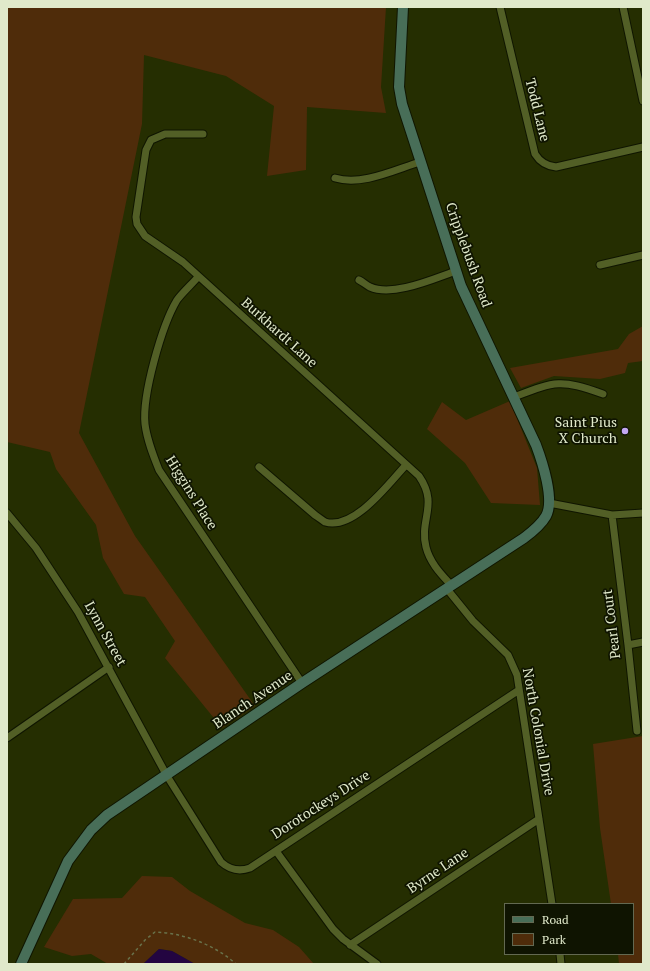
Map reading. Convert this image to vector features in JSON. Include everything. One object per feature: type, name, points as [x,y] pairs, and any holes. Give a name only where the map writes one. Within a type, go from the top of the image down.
[{"type":"main road","name":"Cripplebush Road","points":[[403,7],[399,87],[402,104],[456,271],[477,321],[514,397],[541,459],[549,503]]},
{"type":"main road","name":"Blanch Avenue","points":[[21,964],[68,862],[80,844],[106,815],[302,683],[536,529],[547,515],[549,503]]},
{"type":"street","name":"Todd Lane","points":[[500,7],[535,154],[538,160],[549,166],[556,167],[643,147]]},
{"type":"street","points":[[623,7],[639,70],[643,101]]},
{"type":"street","name":"Burkhardt Lane","points":[[203,134],[165,134],[151,140],[146,150],[136,217],[141,231],[145,236],[170,252],[419,476],[427,492],[429,510],[425,527],[426,547],[434,565],[449,587]]},
{"type":"street","points":[[335,178],[345,181],[360,180],[420,162]]},
{"type":"street","points":[[600,265],[643,255]]},
{"type":"street","points":[[359,280],[370,287],[385,290],[407,287],[456,271]]},
{"type":"street","name":"Higgins Place","points":[[198,277],[178,299],[173,308],[158,352],[146,395],[145,423],[147,437],[159,470],[302,683]]},
{"type":"street","points":[[514,397],[546,385],[563,383],[575,384],[603,394]]},
{"type":"street","points":[[259,467],[315,515],[325,522],[334,523],[344,521],[360,513],[406,465]]},
{"type":"street","points":[[549,503],[612,515],[643,513]]},
{"type":"street","name":"Lynn Street","points":[[7,513],[36,548],[78,612],[166,776]]},
{"type":"street","name":"Pearl Court","points":[[612,515],[628,645],[636,731]]},
{"type":"street","name":"North Colonial Drive","points":[[449,587],[473,621],[508,655],[517,675],[552,903]]},
{"type":"street","points":[[628,645],[643,642]]},
{"type":"street","points":[[7,738],[109,668]]},
{"type":"street","name":"Dorotockeys Drive","points":[[166,776],[225,866],[231,869],[244,870],[276,851],[519,690]]},
{"type":"street","name":"Byrne Lane","points":[[350,945],[539,819]]},
{"type":"street","points":[[276,851],[333,929],[350,945],[377,964]]},
{"type":"path","points":[[124,964],[145,940],[155,932],[175,934],[200,942],[225,954],[236,964]]},
{"type":"green space","points":[[7,7],[386,7],[381,87],[386,113],[307,107],[306,170],[267,176],[274,106],[226,76],[144,55],[142,124],[79,433],[135,536],[255,706],[222,728],[165,658],[175,641],[145,597],[124,594],[103,558],[96,525],[56,469],[50,452],[7,442]]},
{"type":"green space","points":[[643,326],[643,361],[628,363],[625,373],[600,379],[554,376],[521,388],[510,368],[618,349],[629,334]]},
{"type":"green space","points":[[510,401],[537,468],[540,505],[491,503],[465,463],[427,429],[442,402],[466,420]]},
{"type":"green space","points":[[643,736],[643,964],[619,964],[618,955],[634,955],[634,903],[611,903],[600,828],[593,744]]},
{"type":"green space","points":[[142,876],[172,877],[190,891],[245,923],[273,930],[299,947],[314,964],[195,964],[172,951],[159,949],[143,964],[108,964],[91,954],[72,956],[44,947],[73,899],[122,898]]},
{"type":"shaded area","points":[[159,949],[172,951],[195,964],[143,964]]},
{"type":"place","name":"Saint Pius X Church","points":[[625,431]]}]
